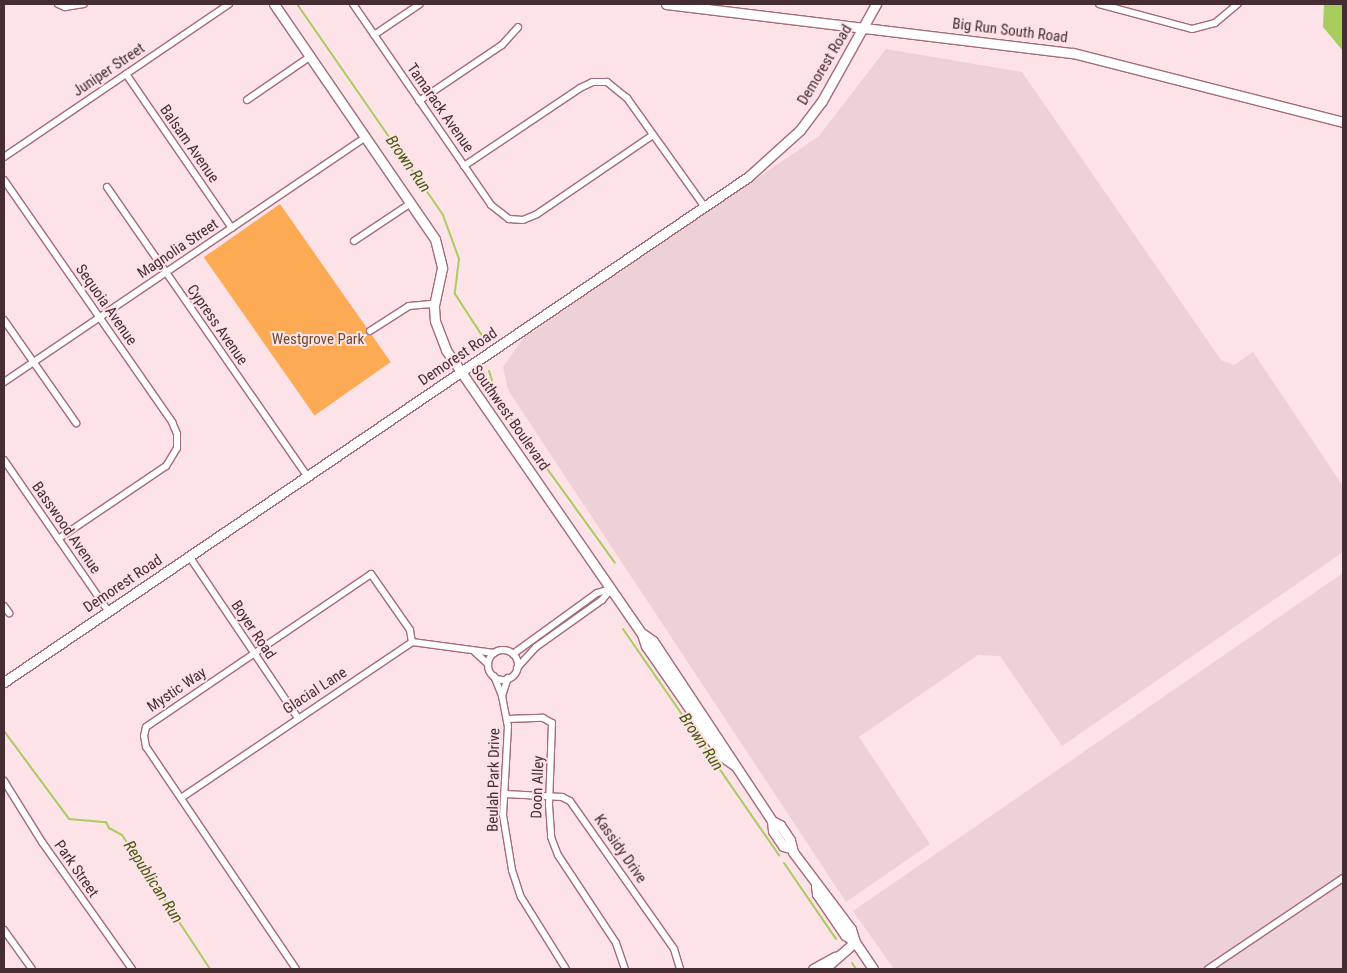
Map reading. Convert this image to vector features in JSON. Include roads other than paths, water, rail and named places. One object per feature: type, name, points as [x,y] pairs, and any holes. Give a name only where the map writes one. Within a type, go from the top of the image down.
[{"type":"street","points":[[58,4],[65,6],[84,4]]},
{"type":"street","name":"Juniper Street","points":[[4,157],[229,4]]},
{"type":"street","name":"Southwest Boulevard","points":[[274,4],[411,203],[440,250],[441,279],[434,304],[438,334],[461,372],[642,634],[653,642],[730,753],[734,765],[772,821],[780,826],[790,840],[790,848],[816,886],[824,890],[851,929],[855,942],[873,969]]},
{"type":"street","name":"Tamarack Avenue","points":[[352,4],[492,205],[512,220],[537,214],[653,135]]},
{"type":"street","points":[[374,35],[420,4]]},
{"type":"street","name":"Big Run South Road","points":[[666,4],[1078,54],[1343,122]]},
{"type":"street","name":"Demorest Road","points":[[4,682],[748,177],[800,130],[822,101],[876,4]]},
{"type":"street","points":[[1099,4],[1114,6],[1192,29],[1215,23],[1238,4]]},
{"type":"street","points":[[419,101],[502,44],[518,27]]},
{"type":"street","points":[[247,100],[311,56]]},
{"type":"street","name":"Balsam Avenue","points":[[126,74],[232,228]]},
{"type":"street","points":[[464,166],[580,88],[593,82],[608,82],[619,88],[704,206]]},
{"type":"street","name":"Magnolia Street","points":[[4,382],[366,137]]},
{"type":"street","name":"Sequoia Avenue","points":[[4,180],[172,422],[177,434],[177,448],[166,466],[58,539]]},
{"type":"street","name":"Cypress Avenue","points":[[107,187],[307,476]]},
{"type":"street","points":[[354,241],[411,203]]},
{"type":"street","points":[[370,331],[409,306],[434,304]]},
{"type":"street","points":[[4,320],[76,423]]},
{"type":"street","name":"Basswood Avenue","points":[[4,460],[108,611]]},
{"type":"street","name":"Boyer Road","points":[[189,556],[297,717]]},
{"type":"street","name":"Mystic Way","points":[[296,969],[146,747],[144,736],[146,727],[370,574],[410,630],[412,642]]},
{"type":"street","points":[[513,654],[597,593],[611,589]]},
{"type":"street","points":[[502,696],[508,678],[536,647],[602,600],[611,589]]},
{"type":"street","points":[[4,606],[9,614]]},
{"type":"street","points":[[412,642],[475,652],[494,653],[505,650],[513,654],[517,668]]},
{"type":"street","name":"Glacial Lane","points":[[181,798],[297,717],[412,642]]},
{"type":"street","points":[[475,652],[488,664],[494,676],[508,678]]},
{"type":"street","points":[[488,664],[494,653]]},
{"type":"street","name":"Beulah Park Drive","points":[[494,676],[502,696],[507,719],[506,846],[520,897],[566,969]]},
{"type":"street","name":"Doon Alley","points":[[507,719],[543,718],[552,723],[549,796],[551,837],[558,855],[616,943],[625,969]]},
{"type":"street","name":"Park Street","points":[[4,781],[51,854],[132,969]]},
{"type":"street","name":"Kassidy Drive","points":[[505,794],[562,796],[576,808],[674,949],[680,969]]},
{"type":"street","points":[[1208,969],[1343,878]]},
{"type":"street","points":[[4,930],[32,969]]},
{"type":"street","points":[[813,969],[836,956],[855,942]]},
{"type":"street","points":[[824,969],[836,956]]},
{"type":"waterway","name":"Brown Run","points":[[297,4],[443,215],[459,259],[455,294],[483,337]]},
{"type":"waterway","name":"Brown Run","points":[[489,371],[499,402],[615,563]]},
{"type":"waterway","name":"Brown Run","points":[[623,629],[779,855]]},
{"type":"waterway","name":"Republican Run","points":[[4,731],[69,819],[106,822],[109,828],[122,835],[210,969]]},
{"type":"waterway","name":"Brown Run","points":[[784,863],[836,939]]},
{"type":"waterway","name":"Brown Run","points":[[852,963],[856,969]]},
{"type":"park label","name":"Westgrove Park","points":[[318,340]]}]
